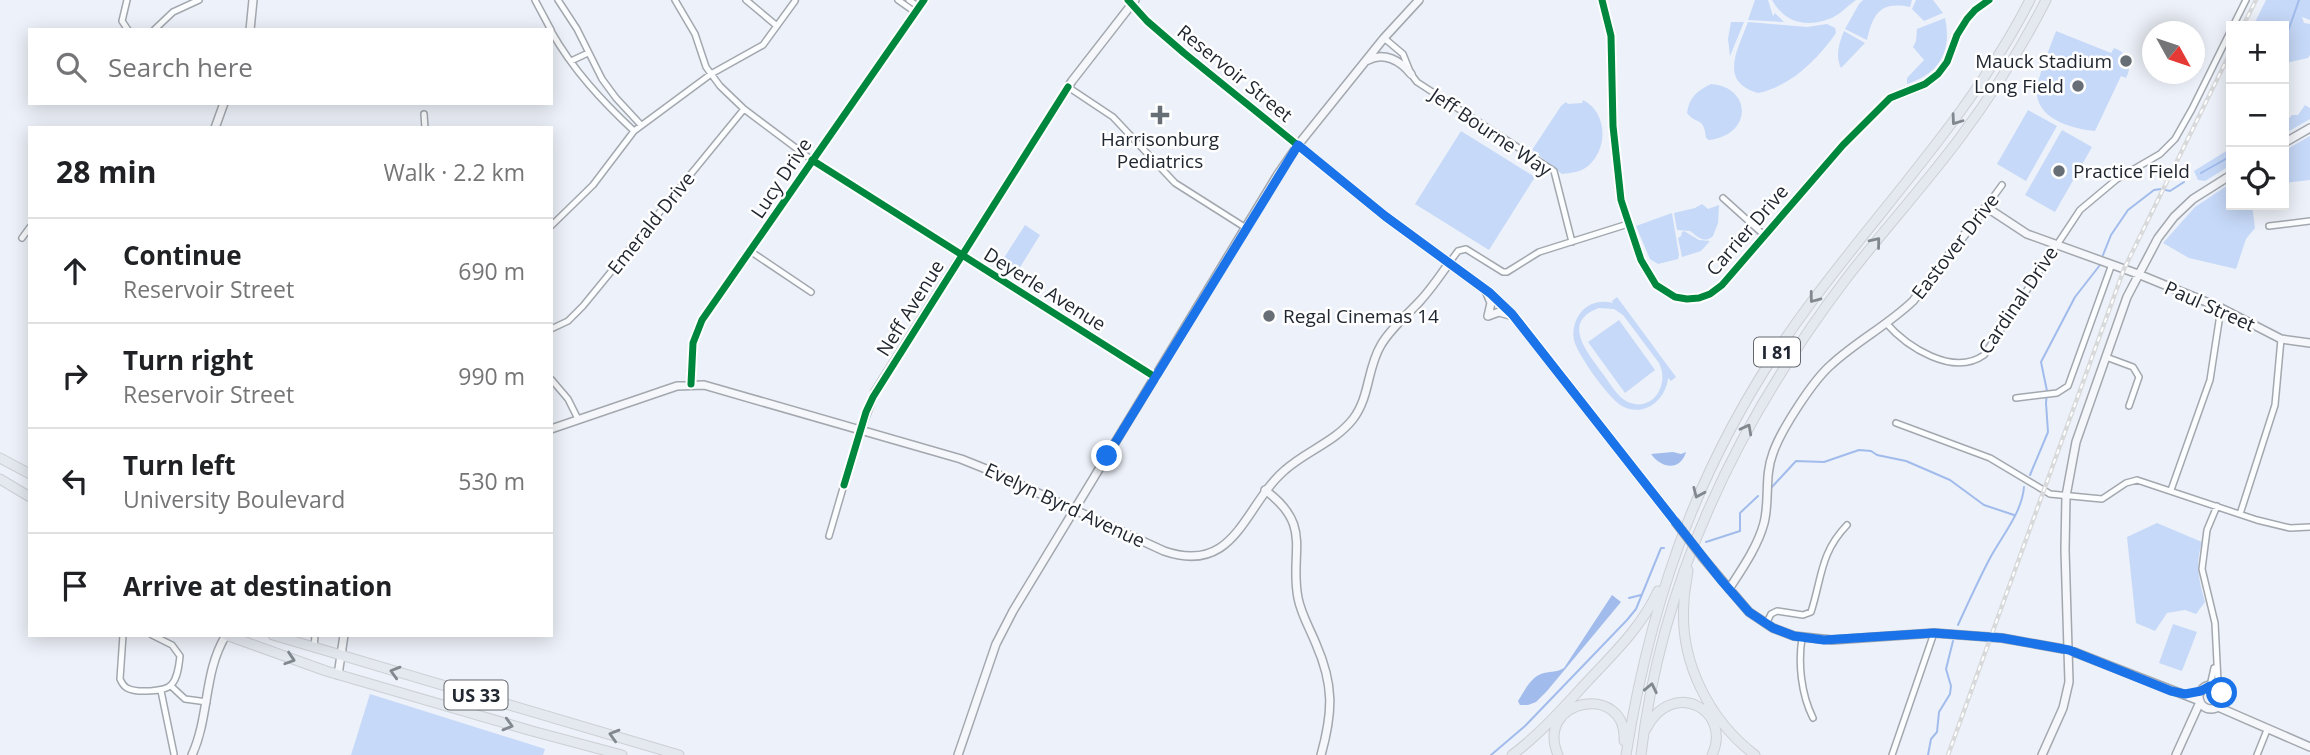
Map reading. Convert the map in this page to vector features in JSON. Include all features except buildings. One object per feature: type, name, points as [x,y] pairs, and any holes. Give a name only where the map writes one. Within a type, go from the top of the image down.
[{"type":"highway","name":"I 81","points":[[1625,755],[1644,656],[1675,551],[1710,468],[1752,389],[1815,297],[1958,118],[1996,60],[2030,0]]},
{"type":"highway","name":"I 81","points":[[1641,755],[1658,657],[1677,592],[1723,477],[1775,380],[1848,277],[1968,127],[2014,57],[2046,0]]},
{"type":"highway","points":[[0,458],[28,473]]},
{"type":"highway","points":[[0,479],[28,495]]},
{"type":"highway","points":[[1512,755],[1534,737],[1628,638],[1651,606],[1675,551]]},
{"type":"highway","points":[[1690,556],[1684,603],[1687,648],[1694,673],[1710,706],[1740,744],[1745,755]]},
{"type":"highway","name":"US 33","points":[[232,637],[338,675],[532,732],[622,755]]},
{"type":"highway","name":"US 33","points":[[279,637],[657,752],[679,755]]},
{"type":"highway","points":[[1643,737],[1653,715],[1660,708],[1684,702],[1696,705],[1710,718],[1717,736],[1712,755]]},
{"type":"highway","points":[[1558,755],[1554,738],[1556,726],[1562,715],[1572,707],[1584,703],[1605,705],[1619,718],[1625,734],[1625,755]]},
{"type":"highway","points":[[1740,744],[1755,755]]},
{"type":"street","points":[[127,0],[122,21],[127,28]]},
{"type":"street","points":[[156,28],[173,12],[199,0]]},
{"type":"street","points":[[250,28],[253,0]]},
{"type":"street","points":[[535,0],[550,28]]},
{"type":"street","points":[[558,0],[577,29],[606,84],[641,125]]},
{"type":"street","points":[[675,0],[695,34],[702,58],[711,75]]},
{"type":"street","points":[[746,0],[777,26]]},
{"type":"street","points":[[898,0],[919,6]]},
{"type":"street","points":[[909,0],[919,6]]},
{"type":"street","name":"Reservoir Street","points":[[1119,0],[1131,2],[1174,44],[1385,216],[1480,286],[1517,320],[1728,589],[1749,612],[1766,624],[1802,638],[1832,640],[1934,633],[2002,638],[2069,650],[2185,694],[2202,704]]},
{"type":"street","points":[[958,755],[996,644],[1155,377],[1298,145],[1384,38],[1419,0]]},
{"type":"street","name":"Carrier Drive","points":[[1602,0],[1611,30],[1613,129],[1621,201],[1641,260],[1654,282],[1670,295],[1687,299],[1702,297],[1716,289],[1848,140],[1890,98],[1925,84],[1940,72],[1949,59],[1957,35],[1965,22],[1989,0]]},
{"type":"street","name":"Cardinal Drive","points":[[2236,21],[2246,0]]},
{"type":"street","points":[[553,224],[593,185],[634,131],[711,75],[763,45],[794,1]]},
{"type":"street","name":"Neff Avenue","points":[[829,536],[860,430],[875,392],[1068,87],[1131,2]]},
{"type":"street","name":"Lucy Drive","points":[[691,384],[693,343],[698,328],[919,6]]},
{"type":"street","points":[[553,33],[570,61],[604,103],[634,131]]},
{"type":"street","name":"Jeff Bourne Way","points":[[1384,38],[1404,54],[1411,74],[1420,84],[1554,171],[1572,242]]},
{"type":"street","name":"Cardinal Drive","points":[[1886,323],[1911,345],[1931,356],[1961,363],[1977,359],[1990,348],[2077,214],[2117,179],[2160,154],[2173,140],[2192,109],[2226,40]]},
{"type":"street","points":[[570,61],[588,53]]},
{"type":"street","points":[[1367,61],[1378,56],[1388,57],[1411,74]]},
{"type":"street","name":"Deyerle Avenue","points":[[711,75],[744,109],[812,160],[1155,377]]},
{"type":"street","points":[[1068,87],[1113,117],[1175,183],[1246,228]]},
{"type":"street","points":[[216,126],[223,105]]},
{"type":"street","name":"Emerald Drive","points":[[553,328],[571,318],[583,306],[744,109]]},
{"type":"street","points":[[424,114],[425,126]]},
{"type":"street","points":[[2289,140],[2310,128]]},
{"type":"street","points":[[2042,755],[2066,695],[2069,650],[2066,496],[2076,442],[2127,296],[2158,238],[2183,207],[2226,178]]},
{"type":"street","name":"Eastover Drive","points":[[1728,589],[1752,551],[1764,524],[1768,473],[1773,451],[1808,394],[1828,367],[1902,312],[1920,293],[2002,185]]},
{"type":"street","points":[[1723,198],[1764,235]]},
{"type":"street","name":"Paul Street","points":[[1986,207],[2027,234],[2112,264],[2221,308],[2281,339],[2310,343]]},
{"type":"street","points":[[2269,226],[2310,221]]},
{"type":"street","points":[[1449,263],[1457,252],[1464,249],[1507,272],[1539,252],[1628,224]]},
{"type":"street","points":[[22,238],[28,230]]},
{"type":"street","points":[[750,251],[811,292]]},
{"type":"street","name":"Evelyn Byrd Avenue","points":[[553,428],[674,387],[691,384],[708,386],[978,466],[1165,551],[1194,555],[1212,551],[1232,539],[1244,525],[1265,490],[1285,470],[1335,436],[1351,421],[1364,398],[1381,344],[1425,295],[1449,263]]},
{"type":"street","points":[[2016,398],[2057,393],[2068,386],[2112,264]]},
{"type":"street","points":[[1480,286],[1490,299],[1488,316],[1502,312],[1517,320]]},
{"type":"street","points":[[2171,490],[2210,380],[2221,308]]},
{"type":"street","points":[[2240,514],[2275,405],[2281,339]]},
{"type":"street","points":[[2106,357],[2133,366],[2139,377],[2129,406]]},
{"type":"street","points":[[553,381],[568,399],[578,419]]},
{"type":"street","points":[[1896,423],[1990,458],[2043,491],[2102,499],[2126,483],[2137,480],[2257,520],[2290,527],[2310,527]]},
{"type":"street","points":[[1265,490],[1284,507],[1294,524],[1298,543],[1298,598],[1329,680],[1330,715],[1321,755]]},
{"type":"street","points":[[2217,506],[2207,530],[2203,569],[2215,622],[2218,682],[2222,693],[2218,707]]},
{"type":"street","points":[[1766,624],[1771,614],[1777,611],[1803,615],[1811,612],[1825,557],[1847,525]]},
{"type":"street","points":[[1721,580],[1736,578]]},
{"type":"street","points":[[1892,755],[1934,633]]},
{"type":"street","points":[[123,637],[120,679],[123,685],[128,688],[161,691],[171,686],[175,679],[180,656],[176,648],[156,637]]},
{"type":"street","points":[[166,642],[169,637]]},
{"type":"street","points":[[192,755],[203,729],[211,666],[225,637]]},
{"type":"street","points":[[314,648],[315,637]]},
{"type":"street","points":[[338,675],[344,637]]},
{"type":"street","points":[[1802,638],[1800,669],[1813,718]]},
{"type":"street","points":[[2216,650],[2210,686],[2222,693],[2247,720]]},
{"type":"street","points":[[171,686],[185,699],[206,702]]},
{"type":"street","name":"Reservoir Street","points":[[2185,694],[2210,686]]},
{"type":"street","points":[[161,691],[174,754]]},
{"type":"street","points":[[2176,755],[2202,704],[2201,691]]},
{"type":"street","points":[[2202,704],[2218,707],[2310,747]]},
{"type":"street","points":[[2257,755],[2267,730]]},
{"type":"shaded area","points":[[1755,0],[1768,0],[1773,16],[1775,13],[1784,22],[1748,20]]},
{"type":"shaded area","points":[[1772,0],[1856,0],[1833,18],[1804,23],[1783,14]]},
{"type":"shaded area","points":[[1863,0],[1912,0],[1910,7],[1891,6],[1880,12],[1872,23],[1867,40],[1845,29]]},
{"type":"shaded area","points":[[1916,0],[1933,0],[1943,13],[1924,21],[1912,9]]},
{"type":"shaded area","points":[[2266,0],[2310,0],[2310,20],[2302,17],[2304,23],[2310,24],[2310,55],[2308,58],[2289,62],[2289,21],[2256,21]]},
{"type":"shaded area","points":[[1945,18],[1947,41],[1941,60],[1928,74],[1907,84],[1907,78],[1924,60],[1913,47],[1917,29]]},
{"type":"shaded area","points":[[1731,22],[1744,22],[1730,56],[1728,39]]},
{"type":"shaded area","points":[[1748,22],[1807,27],[1827,24],[1835,28],[1836,33],[1802,71],[1770,90],[1758,93],[1746,88],[1738,81],[1735,73],[1736,53]]},
{"type":"shaded area","points":[[1844,31],[1865,43],[1841,68],[1838,54]]},
{"type":"shaded area","name":"Long Field","points":[[2056,31],[2111,53],[2114,48],[2128,60],[2126,78],[2121,76],[2095,131],[2060,122],[2051,117],[2040,104],[2037,95],[2038,81]]},
{"type":"shaded area","points":[[1711,84],[1734,93],[1742,111],[1734,130],[1709,140],[1701,124],[1687,113],[1694,95]]},
{"type":"shaded area","points":[[1583,100],[1597,113],[1601,121],[1602,140],[1595,158],[1585,168],[1562,174],[1532,150],[1561,106],[1566,102],[1582,103]]},
{"type":"shaded area","points":[[2305,105],[2310,108],[2310,119],[2289,131],[2289,118],[2292,115],[2298,115]]},
{"type":"shaded area","name":"Practice Field","points":[[2028,110],[2057,126],[2026,181],[1997,164]]},
{"type":"shaded area","name":"Practice Field","points":[[2062,130],[2092,147],[2055,212],[2025,195]]},
{"type":"shaded area","points":[[1461,131],[1535,177],[1489,250],[1415,204]]},
{"type":"shaded area","points":[[2310,136],[2310,180],[2289,182],[2289,148]]},
{"type":"shaded area","points":[[2226,151],[2226,168],[2205,181],[2198,180],[2194,171]]},
{"type":"shaded area","points":[[2226,186],[2226,210],[2253,210],[2255,228],[2246,239],[2236,269],[2189,258],[2163,243],[2195,207]]},
{"type":"shaded area","points":[[1702,204],[1708,209],[1719,205],[1718,223],[1713,236],[1704,240],[1690,231],[1677,230],[1674,213]]},
{"type":"shaded area","points":[[1672,213],[1678,259],[1658,264],[1650,259],[1636,226]]},
{"type":"shaded area","points":[[1025,225],[1040,235],[1014,277],[996,266]]},
{"type":"shaded area","points":[[1684,231],[1699,240],[1710,241],[1701,251],[1682,257],[1678,238]]},
{"type":"shaded area","points":[[1617,297],[1676,377],[1671,381],[1668,378],[1658,400],[1646,408],[1630,409],[1616,402],[1576,347],[1573,332],[1583,310],[1593,303],[1613,303]],"holes":[[[1599,308],[1614,309],[1623,315],[1659,363],[1662,371],[1661,387],[1652,400],[1645,404],[1628,402],[1620,397],[1585,348],[1581,338],[1579,329],[1587,314]]]},
{"type":"shaded area","points":[[1619,320],[1655,370],[1625,393],[1588,342]]},
{"type":"shaded area","points":[[1686,452],[1679,463],[1670,466],[1651,454]]},
{"type":"shaded area","points":[[2157,523],[2202,542],[2199,572],[2205,602],[2196,614],[2185,610],[2167,613],[2155,631],[2136,623],[2127,537]]},
{"type":"shaded area","points":[[1612,595],[1621,602],[1547,691],[1536,702],[1520,705],[1518,701],[1534,679],[1541,674],[1564,668]]},
{"type":"shaded area","points":[[2173,624],[2197,632],[2182,671],[2159,663]]},
{"type":"shaded area","points":[[370,694],[545,749],[543,755],[351,755]]},
{"type":"waterway","points":[[2289,28],[2299,0]]},
{"type":"waterway","points":[[2201,173],[2226,159]]},
{"type":"waterway","points":[[2103,255],[2111,235],[2128,210],[2154,190],[2170,191],[2184,182]]},
{"type":"waterway","points":[[2030,475],[2048,432],[2047,391],[2041,362],[2075,297],[2100,265]]},
{"type":"waterway","points":[[1771,488],[1796,461],[1824,462],[1859,450],[1871,451],[1877,455],[1906,461],[1950,480],[1984,505],[2014,515]]},
{"type":"waterway","points":[[1958,625],[1989,560],[2015,515],[2024,487]]},
{"type":"waterway","points":[[1706,542],[1740,531],[1740,513],[1758,496]]},
{"type":"waterway","points":[[1491,755],[1525,726],[1627,620],[1636,609],[1661,548],[1664,548]]},
{"type":"waterway","points":[[1629,598],[1641,595]]},
{"type":"waterway","points":[[1928,755],[1931,739],[1937,732],[1939,712],[1950,694],[1951,686],[1946,669],[1953,641]]},
{"type":"railway","points":[[2246,21],[2256,0]]},
{"type":"railway","points":[[1948,755],[2124,269],[2226,61]]},
{"type":"cycle path","points":[[691,384],[693,343],[702,320],[924,0]]},
{"type":"cycle path","points":[[1128,0],[1147,21],[1184,53],[1385,216],[1490,293],[1519,322],[1673,519]]},
{"type":"cycle path","points":[[1602,0],[1611,36],[1613,126],[1621,200],[1641,260],[1656,285],[1675,297],[1687,299],[1710,294],[1722,285],[1843,145],[1890,98],[1925,84],[1938,74],[1947,62],[1957,35],[1967,19],[1989,0]]},
{"type":"cycle path","points":[[844,485],[873,397],[1068,87]]},
{"type":"cycle path","points":[[812,160],[1155,377]]},
{"type":"place","name":"Mauck Stadium","points":[[2126,61]]},
{"type":"place","name":"Long Field","points":[[2078,86]]},
{"type":"place","name":"Harrisonburg Pediatrics","points":[[1160,115]]},
{"type":"place","name":"Practice Field","points":[[2059,171]]},
{"type":"place","name":"Regal Cinemas 14","points":[[1269,316]]},
{"type":"route","points":[[1107,456],[1298,145],[1385,216],[1490,293],[1512,314],[1703,558],[1749,612],[1768,625],[1794,636],[1824,640],[1934,633],[2002,638],[2069,650],[2171,691],[2185,694],[2214,686],[2222,693]]}]
